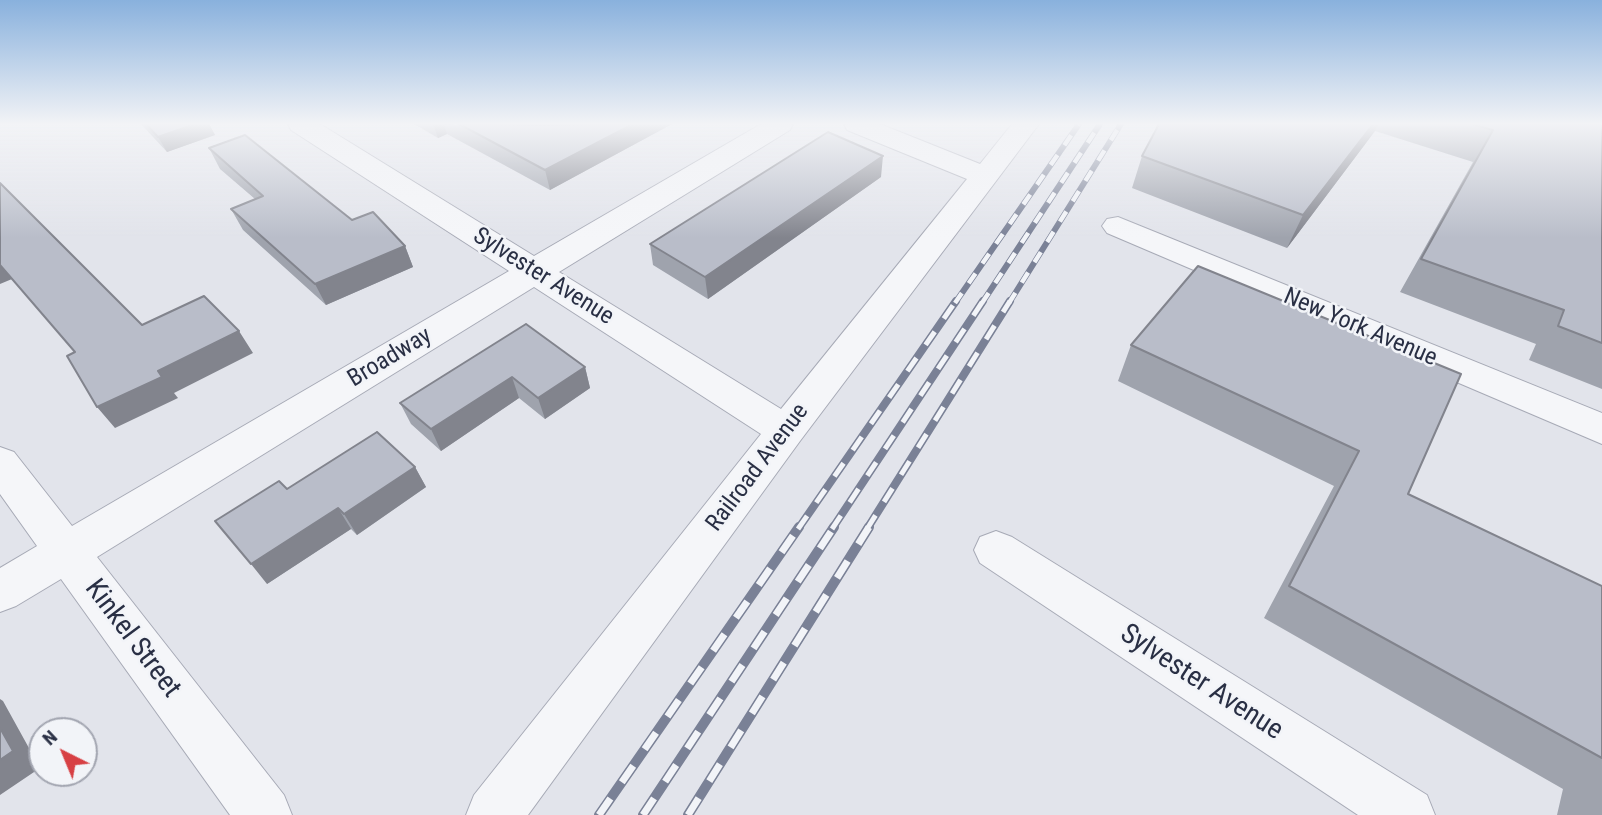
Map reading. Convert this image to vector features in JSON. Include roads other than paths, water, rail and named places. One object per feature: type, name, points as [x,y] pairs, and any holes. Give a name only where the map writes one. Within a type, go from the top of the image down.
[{"type":"street","name":"Sylvester Avenue","points":[[362,162],[786,430]]},
{"type":"street","name":"Broadway","points":[[0,592],[717,162]]},
{"type":"street","points":[[951,162],[985,176]]},
{"type":"street","name":"Railroad Avenue","points":[[494,815],[786,430],[996,162]]},
{"type":"street","name":"New York Avenue","points":[[1118,226],[1602,429]]},
{"type":"street","name":"Kinkel Street","points":[[0,463],[264,815]]},
{"type":"street","name":"Sylvester Avenue","points":[[996,550],[1407,815]]},
{"type":"railway","points":[[955,303],[1053,162]]},
{"type":"railway","points":[[982,303],[1075,162]]},
{"type":"railway","points":[[1009,303],[1097,162]]},
{"type":"railway","points":[[798,529],[956,301]]},
{"type":"railway","points":[[832,529],[983,301]]},
{"type":"railway","points":[[867,529],[1010,301]]},
{"type":"railway","points":[[599,815],[799,527]]},
{"type":"railway","points":[[643,815],[834,527]]},
{"type":"railway","points":[[688,815],[869,527]]}]
